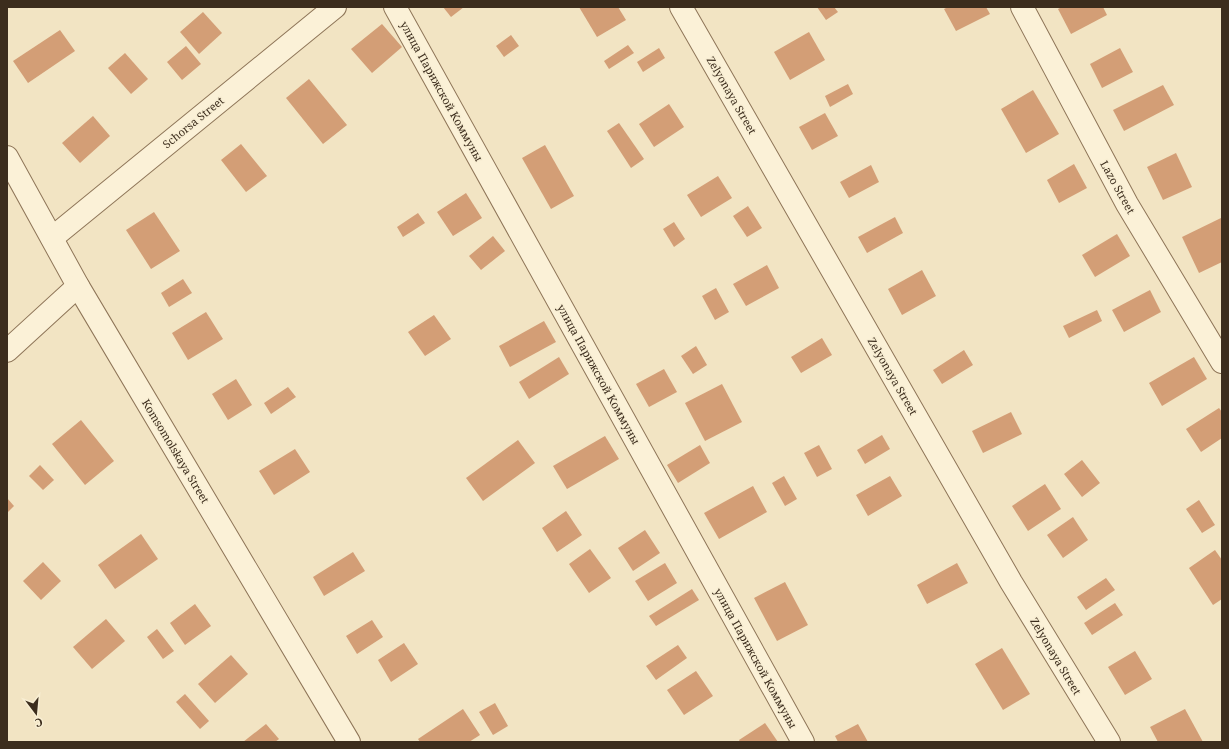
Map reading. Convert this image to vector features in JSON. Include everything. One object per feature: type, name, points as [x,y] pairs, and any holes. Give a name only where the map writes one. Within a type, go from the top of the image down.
[{"type":"street","name":"Schorsa Street","points":[[52,238],[335,7]]},
{"type":"street","name":"улица Парижской Коммуны","points":[[395,7],[803,742]]},
{"type":"street","name":"Zelyonaya Street","points":[[681,7],[1011,582],[1109,742]]},
{"type":"street","name":"Lazo Street","points":[[1022,7],[1127,204],[1222,362]]},
{"type":"street","name":"Komsomolskaya Street","points":[[7,157],[78,286],[349,742]]},
{"type":"street","points":[[7,351],[78,286]]},
{"type":"building","points":[[443,7],[464,7],[451,17]]},
{"type":"building","points":[[579,7],[618,7],[626,20],[597,37]]},
{"type":"building","points":[[817,7],[834,7],[838,12],[826,20]]},
{"type":"building","points":[[948,7],[986,7],[990,14],[956,31],[944,9]]},
{"type":"building","points":[[1062,7],[1103,7],[1107,15],[1071,34],[1058,9]]},
{"type":"building","points":[[203,12],[222,33],[199,54],[180,32]]},
{"type":"building","points":[[382,24],[402,47],[372,73],[351,49]]},
{"type":"building","points":[[60,30],[75,51],[28,83],[13,61]]},
{"type":"building","points":[[809,32],[825,60],[790,80],[774,52]]},
{"type":"building","points":[[511,35],[519,46],[504,57],[496,46]]},
{"type":"building","points":[[628,45],[634,53],[609,69],[604,61]]},
{"type":"building","points":[[186,46],[201,64],[182,80],[167,62]]},
{"type":"building","points":[[659,48],[665,58],[643,72],[637,62]]},
{"type":"building","points":[[1120,48],[1133,72],[1102,88],[1090,64]]},
{"type":"building","points":[[125,53],[148,79],[131,94],[108,68]]},
{"type":"building","points":[[309,79],[347,125],[323,144],[286,98]]},
{"type":"building","points":[[848,84],[853,94],[830,107],[825,96]]},
{"type":"building","points":[[1163,85],[1174,105],[1124,131],[1113,110]]},
{"type":"building","points":[[1033,90],[1059,134],[1026,153],[1001,109]]},
{"type":"building","points":[[669,104],[684,127],[654,147],[639,124]]},
{"type":"building","points":[[825,113],[838,136],[812,150],[799,127]]},
{"type":"building","points":[[93,116],[110,136],[80,163],[62,143]]},
{"type":"building","points":[[619,123],[644,159],[631,168],[607,131]]},
{"type":"building","points":[[241,144],[267,176],[246,192],[221,160]]},
{"type":"building","points":[[545,145],[574,196],[551,209],[522,158]]},
{"type":"building","points":[[1176,153],[1192,187],[1163,200],[1147,167]]},
{"type":"building","points":[[1074,164],[1087,188],[1059,203],[1047,180]]},
{"type":"building","points":[[871,165],[879,182],[849,198],[840,182]]},
{"type":"building","points":[[718,176],[732,198],[701,217],[687,195]]},
{"type":"building","points":[[466,193],[482,218],[453,236],[437,212]]},
{"type":"building","points":[[748,206],[762,228],[747,237],[733,216]]},
{"type":"building","points":[[154,212],[180,251],[151,269],[126,230]]},
{"type":"building","points":[[418,213],[425,223],[403,237],[397,227]]},
{"type":"building","points":[[895,217],[903,233],[867,253],[858,237]]},
{"type":"building","points":[[1221,218],[1222,262],[1199,273],[1182,237]]},
{"type":"building","points":[[674,222],[685,239],[674,247],[663,229]]},
{"type":"building","points":[[1117,234],[1130,256],[1095,277],[1082,255]]},
{"type":"building","points":[[493,236],[505,251],[481,270],[469,256]]},
{"type":"building","points":[[767,265],[779,288],[746,306],[733,284]]},
{"type":"building","points":[[922,270],[936,296],[902,315],[888,289]]},
{"type":"building","points":[[183,279],[192,293],[169,307],[161,293]]},
{"type":"building","points":[[716,288],[729,312],[715,320],[702,296]]},
{"type":"building","points":[[1150,290],[1161,312],[1124,332],[1112,310]]},
{"type":"building","points":[[1097,310],[1102,321],[1069,338],[1063,326]]},
{"type":"building","points":[[206,312],[223,339],[188,360],[172,333]]},
{"type":"building","points":[[434,315],[451,339],[425,356],[408,332]]},
{"type":"building","points":[[544,321],[556,342],[510,367],[499,346]]},
{"type":"building","points":[[822,338],[832,355],[801,373],[791,357]]},
{"type":"building","points":[[696,346],[707,365],[693,374],[681,356]]},
{"type":"building","points":[[964,350],[973,365],[942,384],[933,370]]},
{"type":"building","points":[[559,357],[569,374],[529,399],[519,382]]},
{"type":"building","points":[[1194,357],[1207,379],[1162,406],[1149,383]]},
{"type":"building","points":[[664,369],[677,392],[649,407],[636,384]]},
{"type":"building","points":[[236,379],[252,405],[228,420],[212,394]]},
{"type":"building","points":[[722,384],[742,422],[705,441],[685,403]]},
{"type":"building","points":[[288,387],[296,397],[271,414],[264,403]]},
{"type":"building","points":[[1219,408],[1222,412],[1222,438],[1201,452],[1186,429]]},
{"type":"building","points":[[1011,412],[1022,434],[983,453],[972,431]]},
{"type":"building","points":[[81,420],[114,461],[85,485],[52,444]]},
{"type":"building","points":[[882,435],[890,449],[865,464],[857,450]]},
{"type":"building","points":[[605,436],[619,459],[567,489],[553,466]]},
{"type":"building","points":[[518,440],[535,463],[483,501],[466,478]]},
{"type":"building","points":[[700,445],[710,463],[678,483],[667,465]]},
{"type":"building","points":[[819,445],[832,469],[817,477],[804,453]]},
{"type":"building","points":[[295,449],[310,472],[274,495],[259,471]]},
{"type":"building","points":[[1082,460],[1100,483],[1082,497],[1064,474]]},
{"type":"building","points":[[40,465],[54,480],[43,490],[29,476]]},
{"type":"building","points":[[784,476],[797,499],[785,506],[772,483]]},
{"type":"building","points":[[890,476],[902,496],[868,516],[856,495]]},
{"type":"building","points":[[1045,484],[1061,509],[1028,531],[1012,506]]},
{"type":"building","points":[[753,486],[767,512],[719,539],[704,513]]},
{"type":"building","points":[[7,498],[14,506],[7,513]]},
{"type":"building","points":[[1199,500],[1215,525],[1202,533],[1186,509]]},
{"type":"building","points":[[566,511],[582,535],[557,552],[542,528]]},
{"type":"building","points":[[1073,517],[1088,540],[1063,558],[1047,535]]},
{"type":"building","points":[[645,530],[660,553],[633,571],[618,548]]},
{"type":"building","points":[[141,534],[158,559],[115,589],[98,565]]},
{"type":"building","points":[[590,549],[611,578],[589,593],[569,564]]},
{"type":"building","points":[[1215,550],[1222,560],[1222,599],[1213,605],[1189,568]]},
{"type":"building","points":[[353,552],[365,571],[324,596],[313,577]]},
{"type":"building","points":[[43,562],[61,581],[41,600],[23,581]]},
{"type":"building","points":[[665,563],[677,583],[648,601],[635,581]]},
{"type":"building","points":[[957,563],[968,583],[927,604],[917,585]]},
{"type":"building","points":[[1106,578],[1115,590],[1086,610],[1077,597]]},
{"type":"building","points":[[785,582],[808,625],[777,641],[754,598]]},
{"type":"building","points":[[692,589],[699,600],[656,626],[649,616]]},
{"type":"building","points":[[1115,603],[1123,615],[1092,635],[1084,623]]},
{"type":"building","points":[[195,604],[211,626],[185,645],[170,623]]},
{"type":"building","points":[[106,619],[125,641],[92,669],[73,647]]},
{"type":"building","points":[[372,620],[383,637],[357,654],[346,636]]},
{"type":"building","points":[[157,629],[174,651],[163,659],[147,637]]},
{"type":"building","points":[[404,643],[418,664],[391,682],[378,660]]},
{"type":"building","points":[[678,645],[687,658],[656,680],[646,666]]},
{"type":"building","points":[[1002,648],[1030,694],[1003,710],[975,664]]},
{"type":"building","points":[[1135,651],[1152,679],[1125,695],[1108,667]]},
{"type":"building","points":[[231,655],[248,674],[215,703],[198,684]]},
{"type":"building","points":[[696,671],[713,696],[684,715],[667,690]]},
{"type":"building","points":[[185,694],[209,721],[200,729],[176,702]]},
{"type":"building","points":[[495,703],[508,726],[493,735],[479,712]]},
{"type":"building","points":[[463,709],[480,735],[469,742],[420,742],[418,739]]},
{"type":"building","points":[[1185,709],[1203,742],[1158,742],[1150,727]]},
{"type":"building","points":[[765,723],[778,742],[740,742],[739,740]]},
{"type":"building","points":[[266,724],[279,739],[275,742],[243,742]]},
{"type":"building","points":[[858,724],[868,742],[838,742],[835,736]]}]
